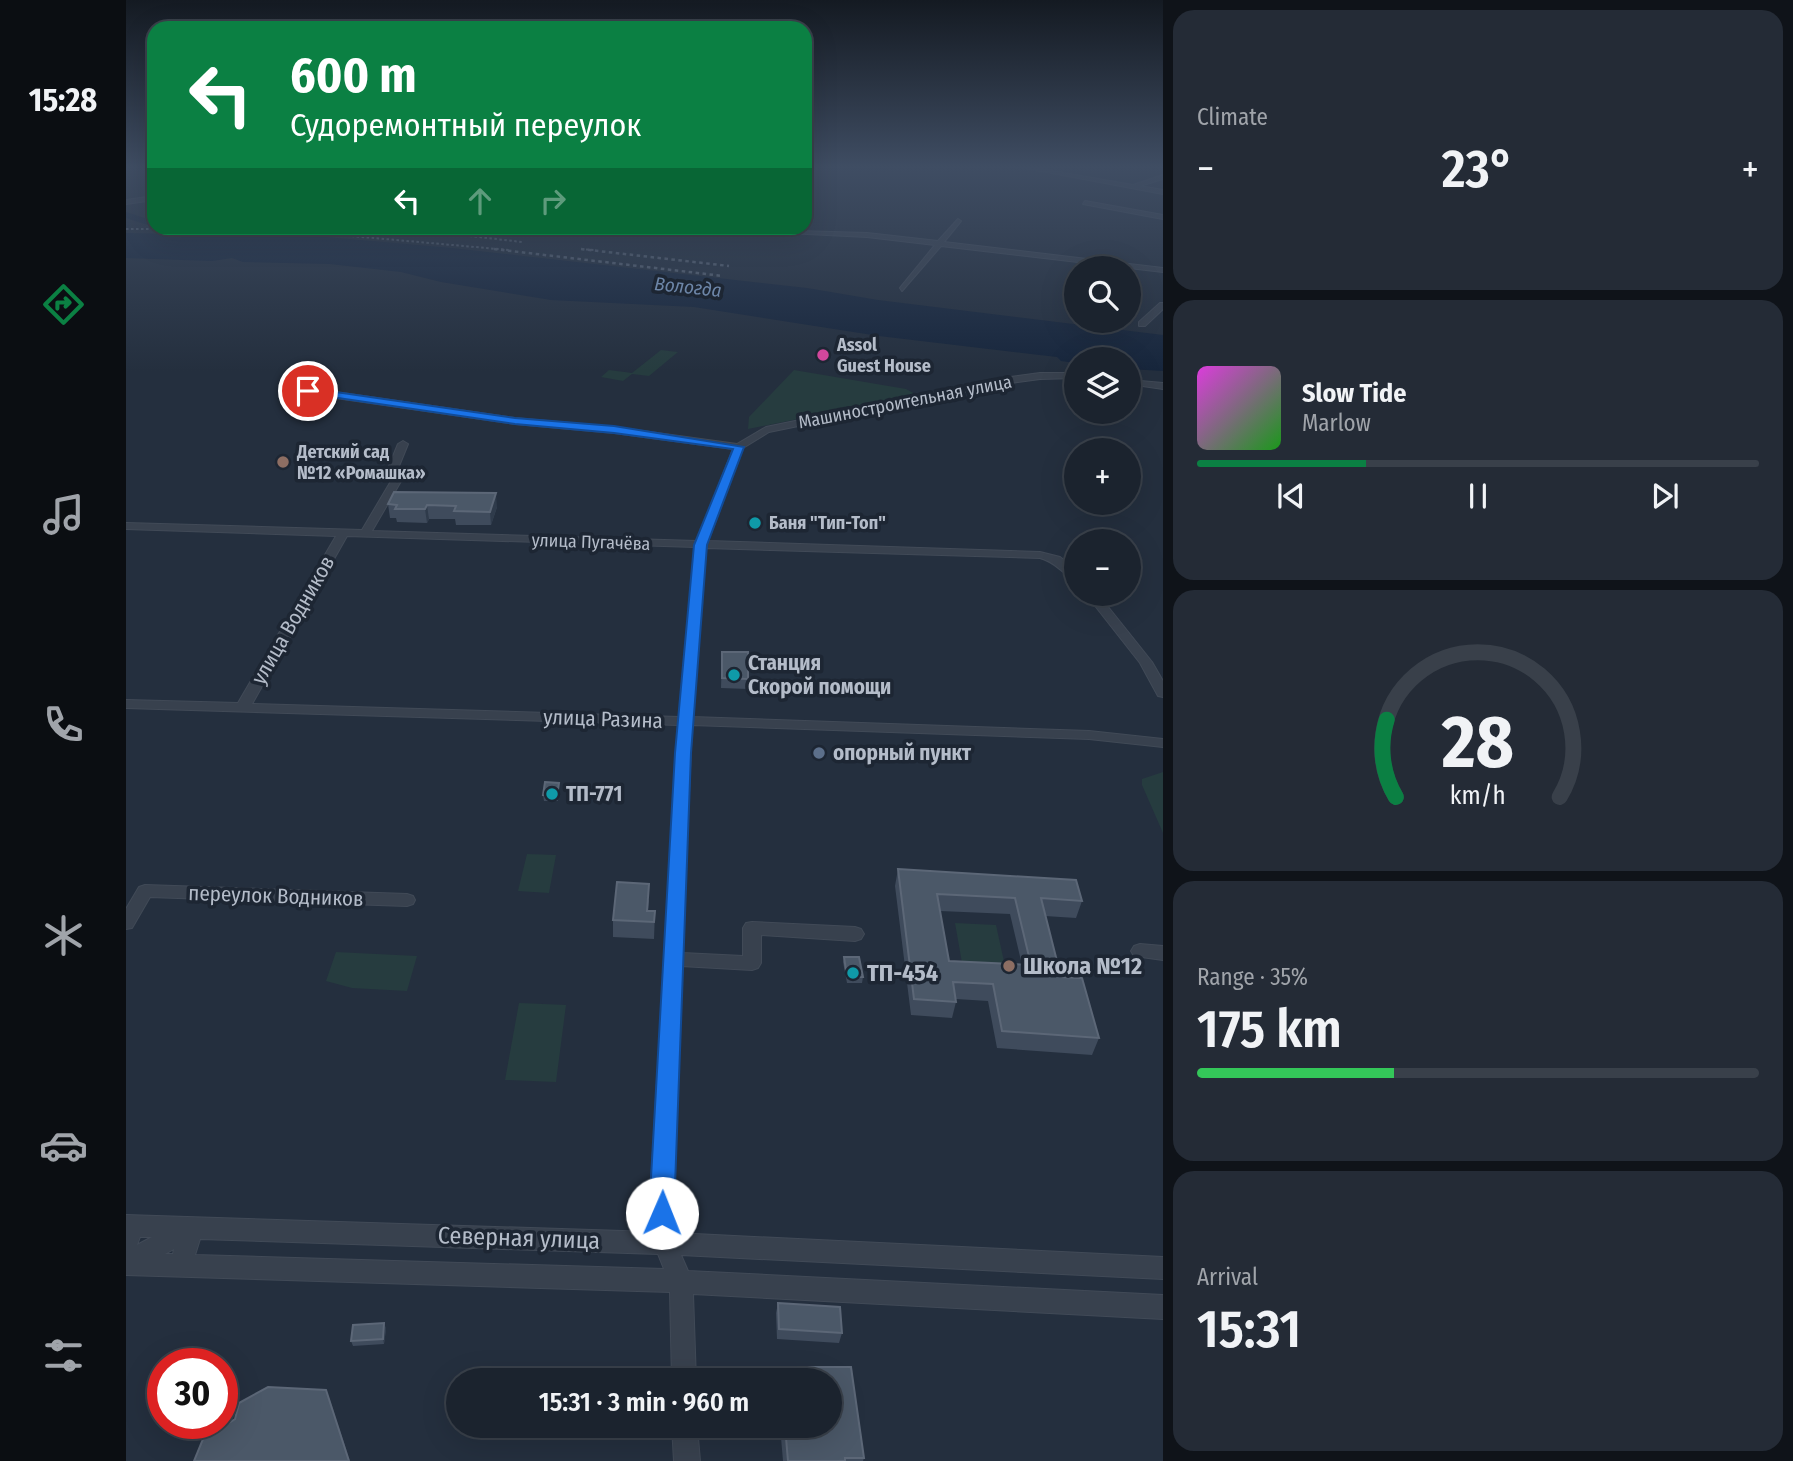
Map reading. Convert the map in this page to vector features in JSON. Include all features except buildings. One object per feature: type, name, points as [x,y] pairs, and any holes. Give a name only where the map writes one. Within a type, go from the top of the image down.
[{"type":"street","points":[[860,235],[1163,270]]},
{"type":"street","points":[[902,289],[947,235]]},
{"type":"street","points":[[1142,324],[1163,305]]},
{"type":"street","name":"Машиностроительная улица","points":[[739,447],[766,430],[927,395],[1028,378],[1064,376]]},
{"type":"street","points":[[1141,383],[1163,386]]},
{"type":"street","points":[[308,391],[515,421],[614,430],[739,447],[701,545],[686,721],[661,1202],[665,1244],[681,1282],[684,1368]]},
{"type":"street","points":[[365,534],[399,476],[394,466],[403,444]]},
{"type":"street","name":"улица Пугачёва","points":[[126,526],[1056,558],[1064,565]]},
{"type":"street","name":"улица Водников","points":[[243,707],[344,534]]},
{"type":"street","points":[[1101,606],[1146,662],[1163,693]]},
{"type":"street","name":"улица Разина","points":[[126,704],[1089,734],[1163,743]]},
{"type":"street","name":"переулок Водников","points":[[126,923],[145,891],[407,900]]},
{"type":"street","points":[[672,959],[752,963],[752,928],[855,934]]},
{"type":"street","points":[[1140,951],[1163,953]]},
{"type":"street","points":[[126,1264],[193,1227]]},
{"type":"street","points":[[180,1265],[193,1227]]},
{"type":"street","name":"Северная улица","points":[[128,1232],[193,1227],[665,1244],[1163,1268]]},
{"type":"street","name":"Северная улица","points":[[126,1264],[681,1282],[1163,1307]]},
{"type":"street","points":[[685,1438],[687,1461]]},
{"type":"green space","points":[[661,350],[678,352],[649,376],[632,374],[623,381],[601,377],[609,370],[632,373]]},
{"type":"green space","points":[[794,370],[906,389],[917,395],[748,429],[749,417]]},
{"type":"green space","points":[[1163,772],[1163,833],[1142,785],[1142,779]]},
{"type":"green space","points":[[527,854],[556,855],[549,893],[518,891]]},
{"type":"green space","points":[[955,923],[996,925],[1005,966],[962,963]]},
{"type":"green space","points":[[336,952],[417,956],[407,991],[352,988],[326,981]]},
{"type":"green space","points":[[519,1003],[566,1005],[556,1082],[505,1080]]},
{"type":"water","name":"Вологда","points":[[126,235],[326,237],[452,248],[807,288],[878,300],[1064,323],[1064,333],[1141,332],[1163,335],[1163,371],[1141,370],[1141,347],[1064,347],[1064,361],[1057,357],[879,336],[694,307],[551,300],[441,282],[401,272],[330,264],[243,262],[232,258],[212,261],[126,258]]},
{"type":"railway","points":[[342,235],[509,250]]},
{"type":"railway","points":[[463,235],[522,242]]},
{"type":"railway","points":[[494,249],[723,276]]},
{"type":"railway","points":[[594,250],[581,249],[729,266]]},
{"type":"place","name":"Assol Guest House","points":[[823,355]]},
{"type":"place","name":"Детский сад №12 «Ромашка»","points":[[283,462]]},
{"type":"place","name":"Баня \"Тип-Топ\"","points":[[755,523]]},
{"type":"place","name":"Станция Скорой помощи","points":[[734,675]]},
{"type":"place","name":"опорный пункт","points":[[819,753]]},
{"type":"place","name":"ТП-771","points":[[552,794]]},
{"type":"place","name":"Школа №12","points":[[1009,966]]},
{"type":"place","name":"ТП-454","points":[[853,973]]},
{"type":"route","points":[[308,391],[515,421],[614,430],[739,447],[701,545],[683,753],[662,1213]]}]
